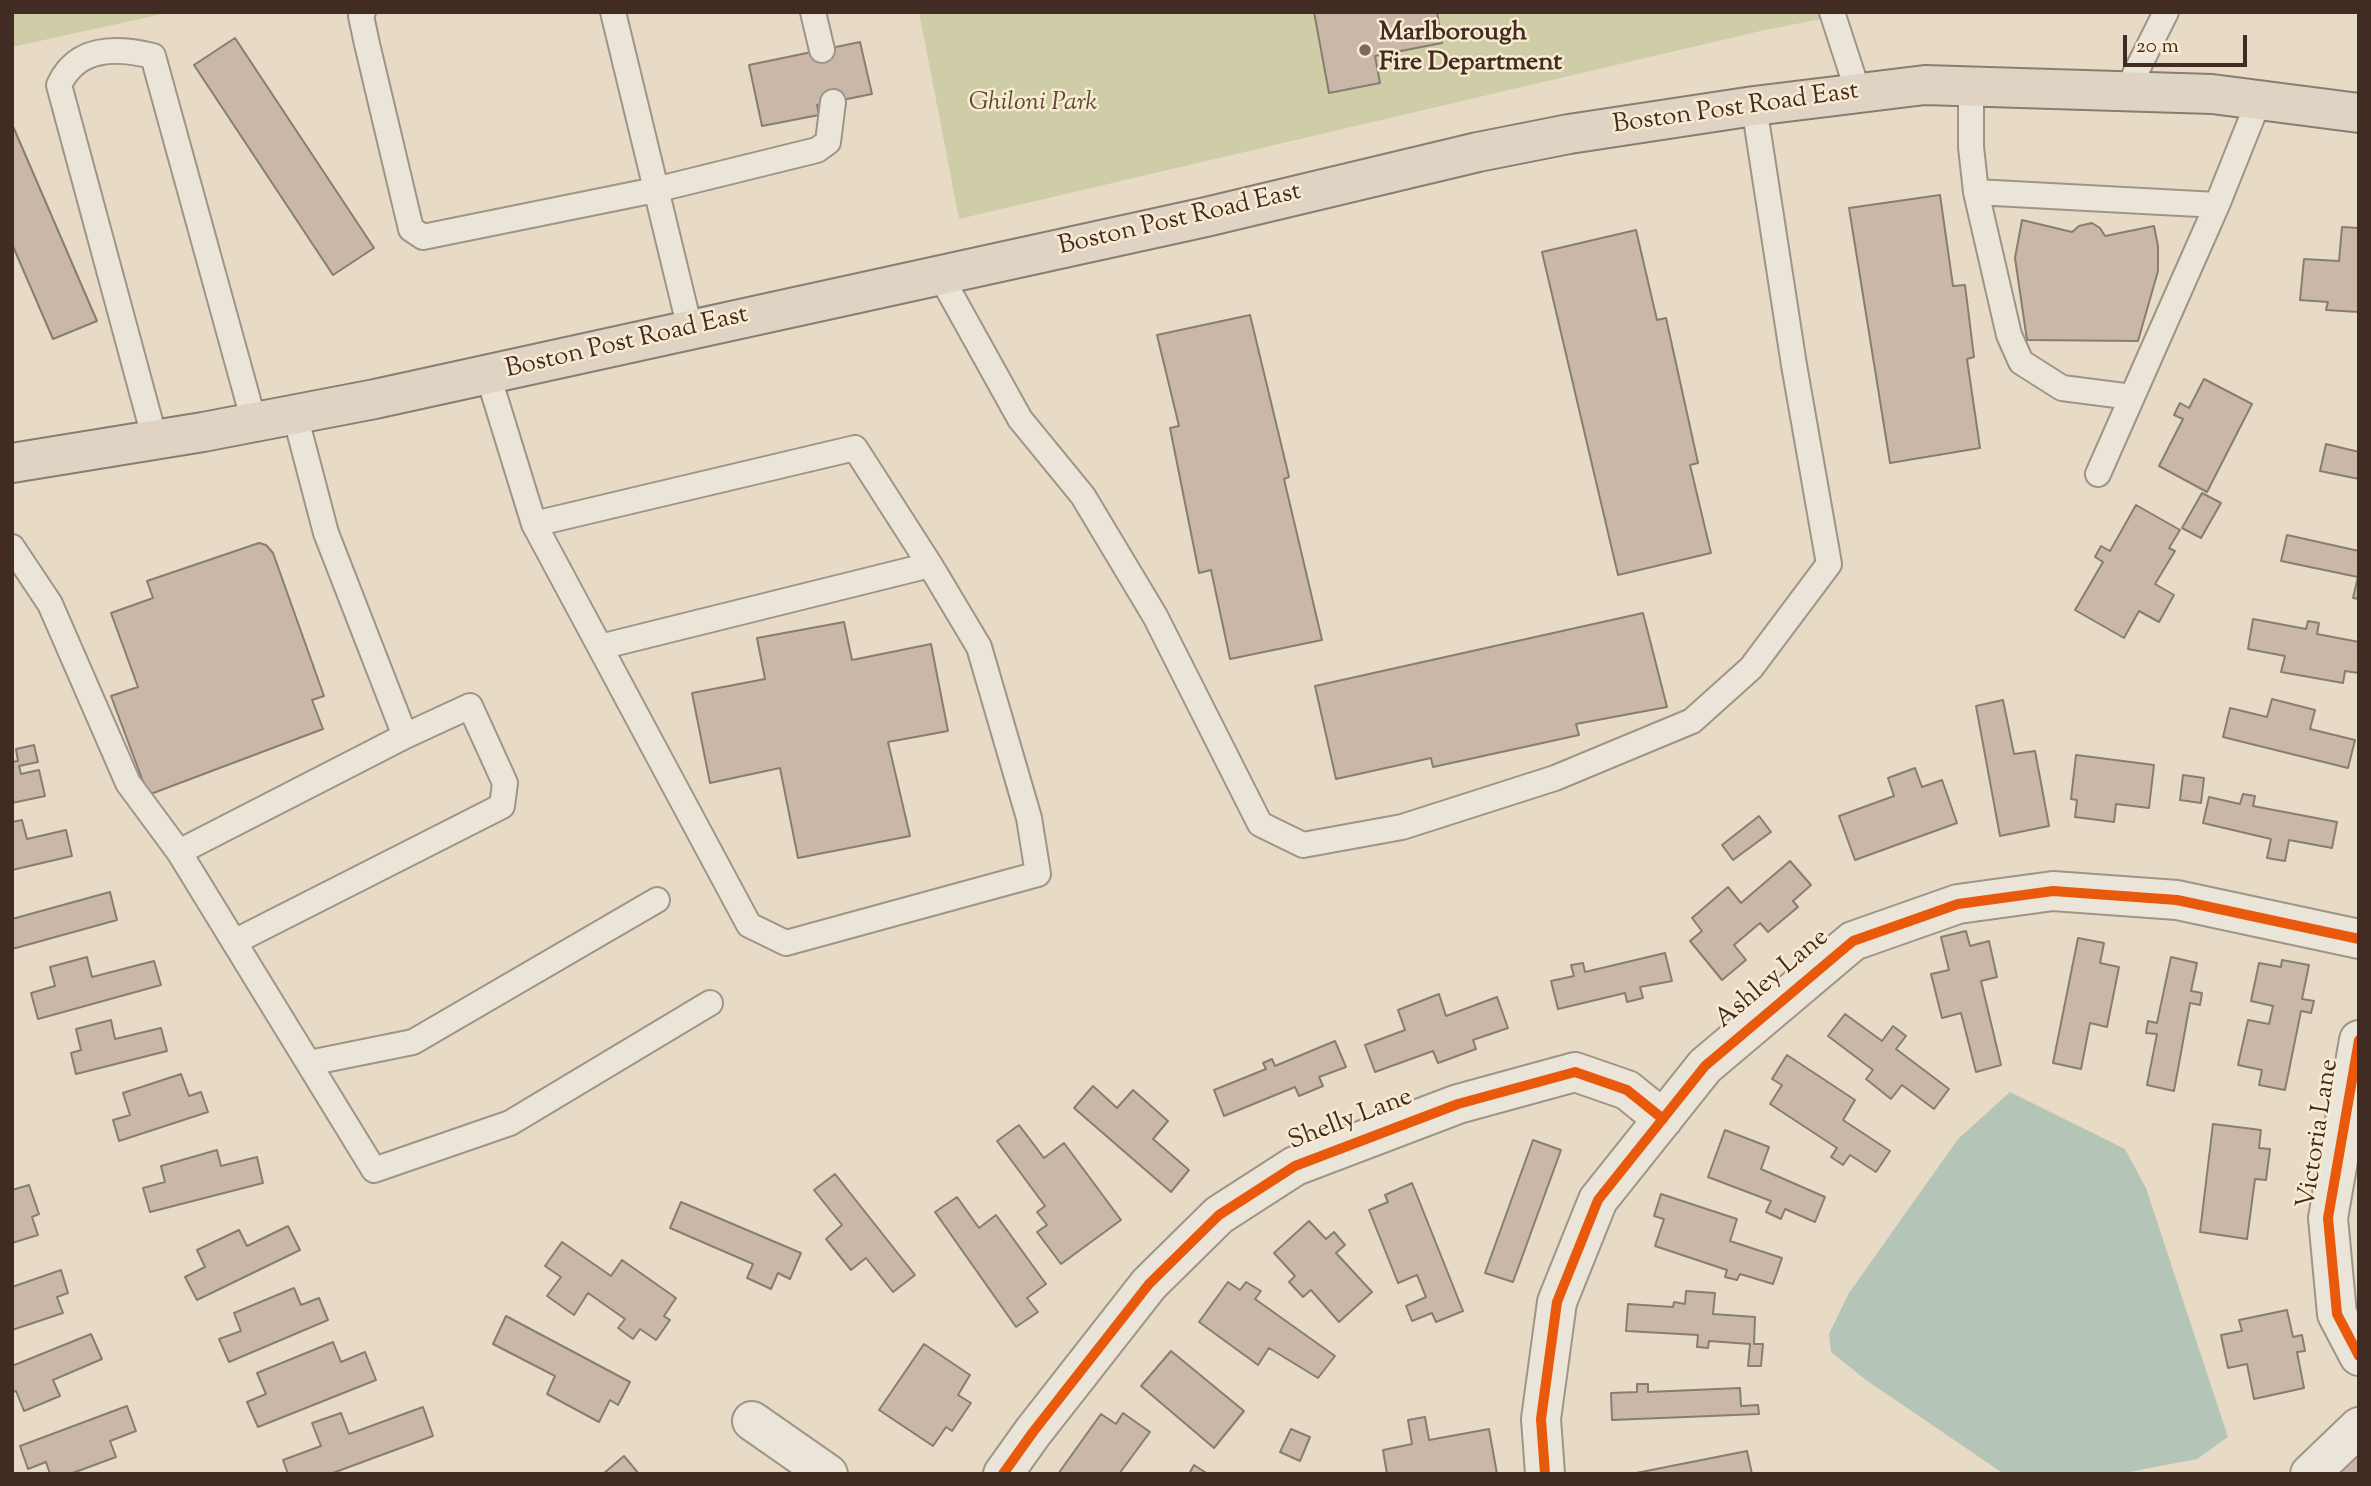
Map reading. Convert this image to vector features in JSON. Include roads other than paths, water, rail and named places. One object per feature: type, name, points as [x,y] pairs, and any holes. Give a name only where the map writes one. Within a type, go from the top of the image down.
[{"type":"main road","name":"Boston Post Road East","points":[[12,463],[295,415],[488,375],[1206,217],[1478,152],[1569,134],[1754,106],[1925,85],[2212,94],[2359,113]]},
{"type":"street","name":"Ashley Lane","points":[[1545,1474],[1541,1419],[1557,1302],[1598,1200],[1706,1066],[1853,941],[1958,904],[2053,891],[2177,900],[2359,939]]},
{"type":"street","name":"Victoria Lane","points":[[2359,1040],[2328,1218],[2337,1314],[2359,1356]]},
{"type":"street","name":"Shelly Lane","points":[[1003,1474],[1041,1421],[1149,1284],[1219,1215],[1295,1166],[1458,1104],[1575,1072],[1627,1090],[1663,1119]]},
{"type":"street","points":[[752,1421],[828,1474]]},
{"type":"street","points":[[2310,1474],[2359,1427]]},
{"type":"lane","points":[[363,12],[361,16],[367,44],[411,229],[423,237],[655,190],[817,150],[828,142],[833,102]]},
{"type":"lane","points":[[613,12],[690,329]]},
{"type":"lane","points":[[813,12],[822,50]]},
{"type":"lane","points":[[1832,12],[1858,92]]},
{"type":"lane","points":[[2127,90],[2166,12]]},
{"type":"lane","points":[[155,440],[59,85],[65,72],[97,52],[129,50],[153,57],[254,422]]},
{"type":"lane","points":[[1971,86],[1971,147],[1976,192],[2009,335],[2021,362],[2062,388],[2132,397]]},
{"type":"lane","points":[[2098,474],[2217,205],[2259,100]]},
{"type":"lane","points":[[940,275],[1020,419],[1083,496],[1155,616],[1260,824],[1303,845],[1402,827],[1555,778],[1692,721],[1751,668],[1829,564],[1794,365],[1754,106]]},
{"type":"lane","points":[[1976,192],[2217,205]]},
{"type":"lane","points":[[488,375],[534,524],[749,925],[786,943],[1038,874],[1029,818],[979,647],[855,449],[534,524]]},
{"type":"lane","points":[[295,415],[326,533],[405,736]]},
{"type":"lane","points":[[12,547],[50,604],[128,783],[179,852],[374,1170],[510,1124],[710,1003]]},
{"type":"lane","points":[[600,647],[930,565]]},
{"type":"lane","points":[[179,852],[405,736],[470,706],[505,783],[502,806],[234,942]]},
{"type":"lane","points":[[309,1063],[413,1042],[657,900]]},
{"type":"place","name":"Marlborough Fire Department","points":[[1365,50]]},
{"type":"park label","name":"Ghiloni Park","points":[[1033,105]]}]
